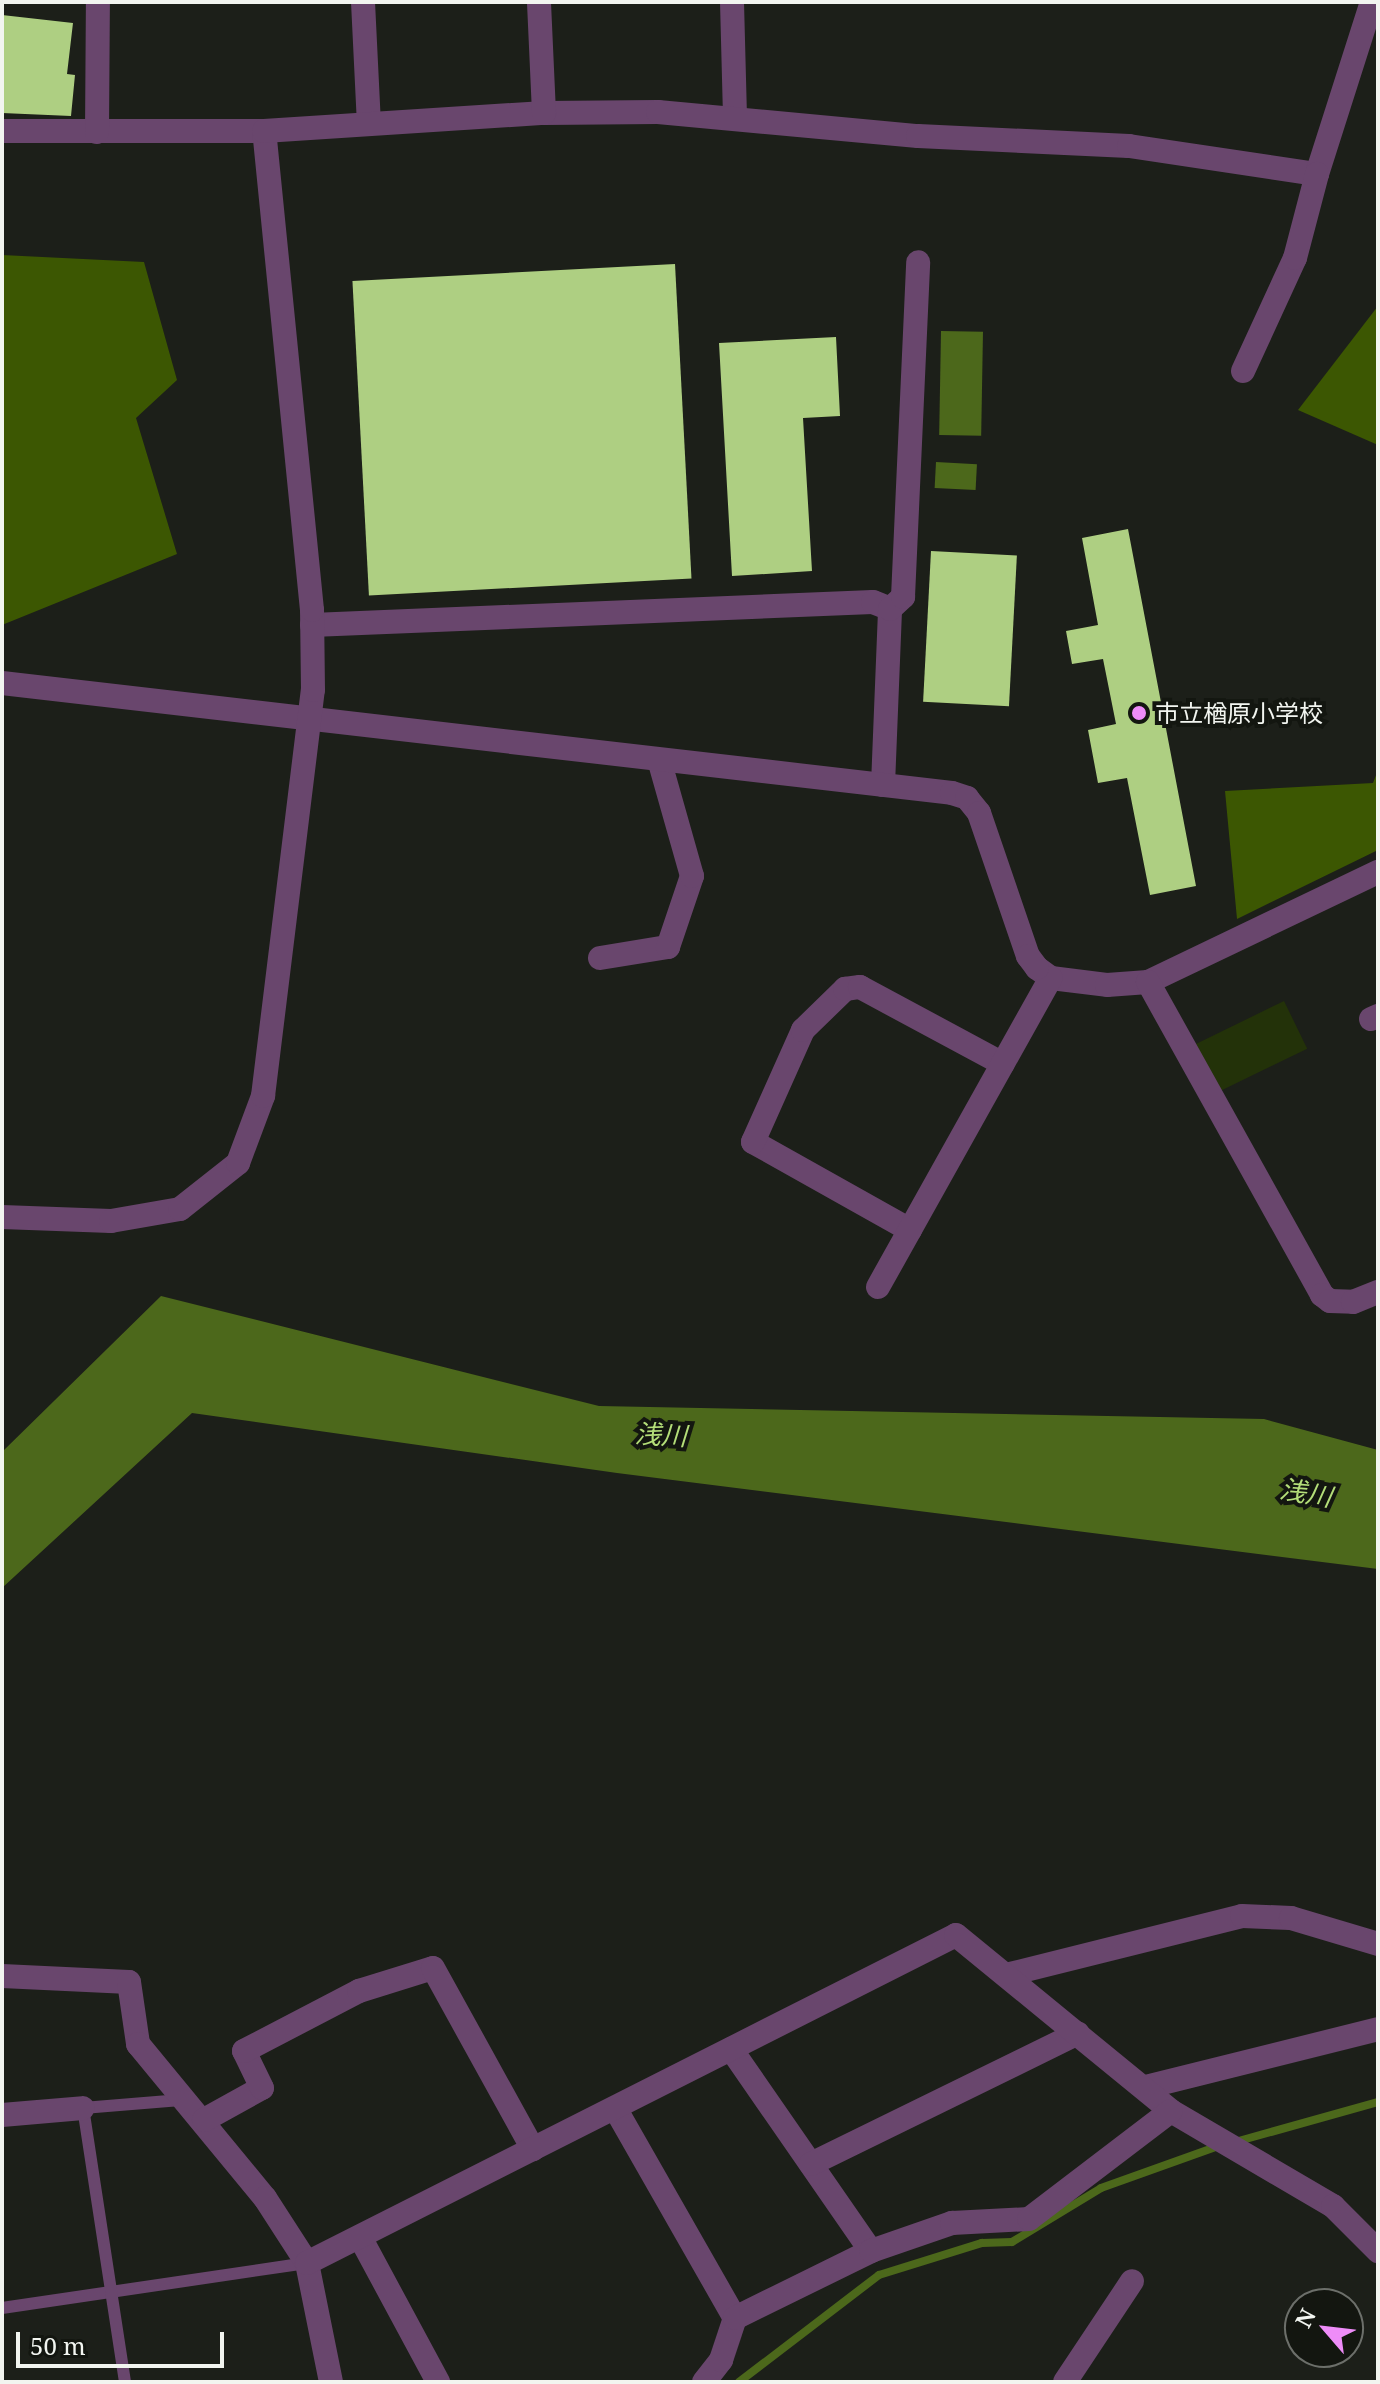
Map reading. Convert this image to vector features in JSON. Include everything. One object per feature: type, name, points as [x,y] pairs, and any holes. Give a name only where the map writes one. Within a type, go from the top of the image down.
[{"type":"street","points":[[97,132],[98,2]]},
{"type":"street","points":[[363,2],[369,124]]},
{"type":"street","points":[[539,2],[544,113]]},
{"type":"street","points":[[732,2],[735,118]]},
{"type":"street","points":[[1243,371],[1295,258],[1317,174],[1372,2]]},
{"type":"street","points":[[2,131],[264,131],[544,113],[658,112],[918,136],[1129,146],[1317,174]]},
{"type":"street","points":[[2,1217],[150,1218],[180,1209],[238,1163],[263,1096],[310,720],[312,625],[264,131]]},
{"type":"street","points":[[883,785],[890,609],[903,597],[918,262]]},
{"type":"street","points":[[312,625],[873,602],[890,609]]},
{"type":"street","points":[[2,683],[660,763],[883,785],[967,798],[979,813],[1028,956],[1044,973],[1107,985],[1148,982],[1378,872]]},
{"type":"street","points":[[600,958],[668,947],[692,876],[660,763]]},
{"type":"street","points":[[878,1287],[1003,1064],[1044,973]]},
{"type":"street","points":[[1148,982],[1322,1295],[1330,1301],[1353,1302],[1378,1292]]},
{"type":"street","points":[[910,1230],[753,1142],[803,1030],[845,989],[860,987],[1003,1064]]},
{"type":"street","points":[[1006,1975],[1242,1916],[1291,1918],[1378,1944]]},
{"type":"street","points":[[307,2263],[956,1935],[1146,2087],[1171,2111],[1333,2206],[1378,2251]]},
{"type":"street","points":[[204,2120],[262,2088],[244,2051],[359,1991],[433,1968],[533,2149]]},
{"type":"street","points":[[2,1976],[129,1982],[138,2044],[181,2100],[204,2120],[307,2263],[331,2382]]},
{"type":"street","points":[[1146,2087],[1378,2029]]},
{"type":"street","points":[[811,2164],[1078,2033]]},
{"type":"street","points":[[731,2049],[871,2251]]},
{"type":"street","points":[[2,2115],[83,2108]]},
{"type":"street","points":[[615,2108],[735,2318],[726,2371],[704,2382]]},
{"type":"street","points":[[735,2318],[871,2251],[952,2223],[1029,2219],[1171,2111]]},
{"type":"street","points":[[360,2237],[438,2382]]},
{"type":"street","points":[[1065,2382],[1132,2281]]},
{"type":"lane","points":[[125,2382],[83,2108],[181,2100]]},
{"type":"lane","points":[[2,2308],[307,2263]]},
{"type":"shaded area","points":[[2,255],[144,262],[177,380],[136,418],[177,554],[2,625]]},
{"type":"shaded area","points":[[1378,306],[1378,445],[1298,410]]},
{"type":"shaded area","points":[[1378,770],[1378,850],[1237,919],[1225,791],[1373,783]]},
{"type":"shaded area","points":[[1284,1001],[1307,1049],[1219,1092],[1196,1044]]},
{"type":"water","points":[[941,331],[983,332],[981,436],[939,435]]},
{"type":"water","points":[[936,462],[977,464],[976,490],[935,488]]},
{"type":"water","name":"浅川","points":[[161,1296],[599,1406],[1264,1419],[1378,1450],[1378,1569],[617,1473],[192,1413],[2,1588],[2,1452]]},
{"type":"building","points":[[2,15],[73,23],[67,74],[75,75],[71,116],[2,113]]},
{"type":"building","points":[[675,264],[691,579],[369,595],[352,281]]},
{"type":"building","points":[[836,337],[840,416],[803,418],[812,571],[732,576],[719,343]]},
{"type":"building","points":[[1128,529],[1196,886],[1150,895],[1127,778],[1098,783],[1088,730],[1116,724],[1103,659],[1072,664],[1066,631],[1098,625],[1082,538]]},
{"type":"building","points":[[931,551],[1017,556],[1009,706],[923,702]]},
{"type":"waterway","points":[[1235,2142],[1378,2102]]},
{"type":"waterway","points":[[739,2382],[879,2275],[982,2243],[1012,2242],[1101,2188],[1218,2146]]},
{"type":"place","name":"市立楢原小学校","points":[[1139,713]]}]
